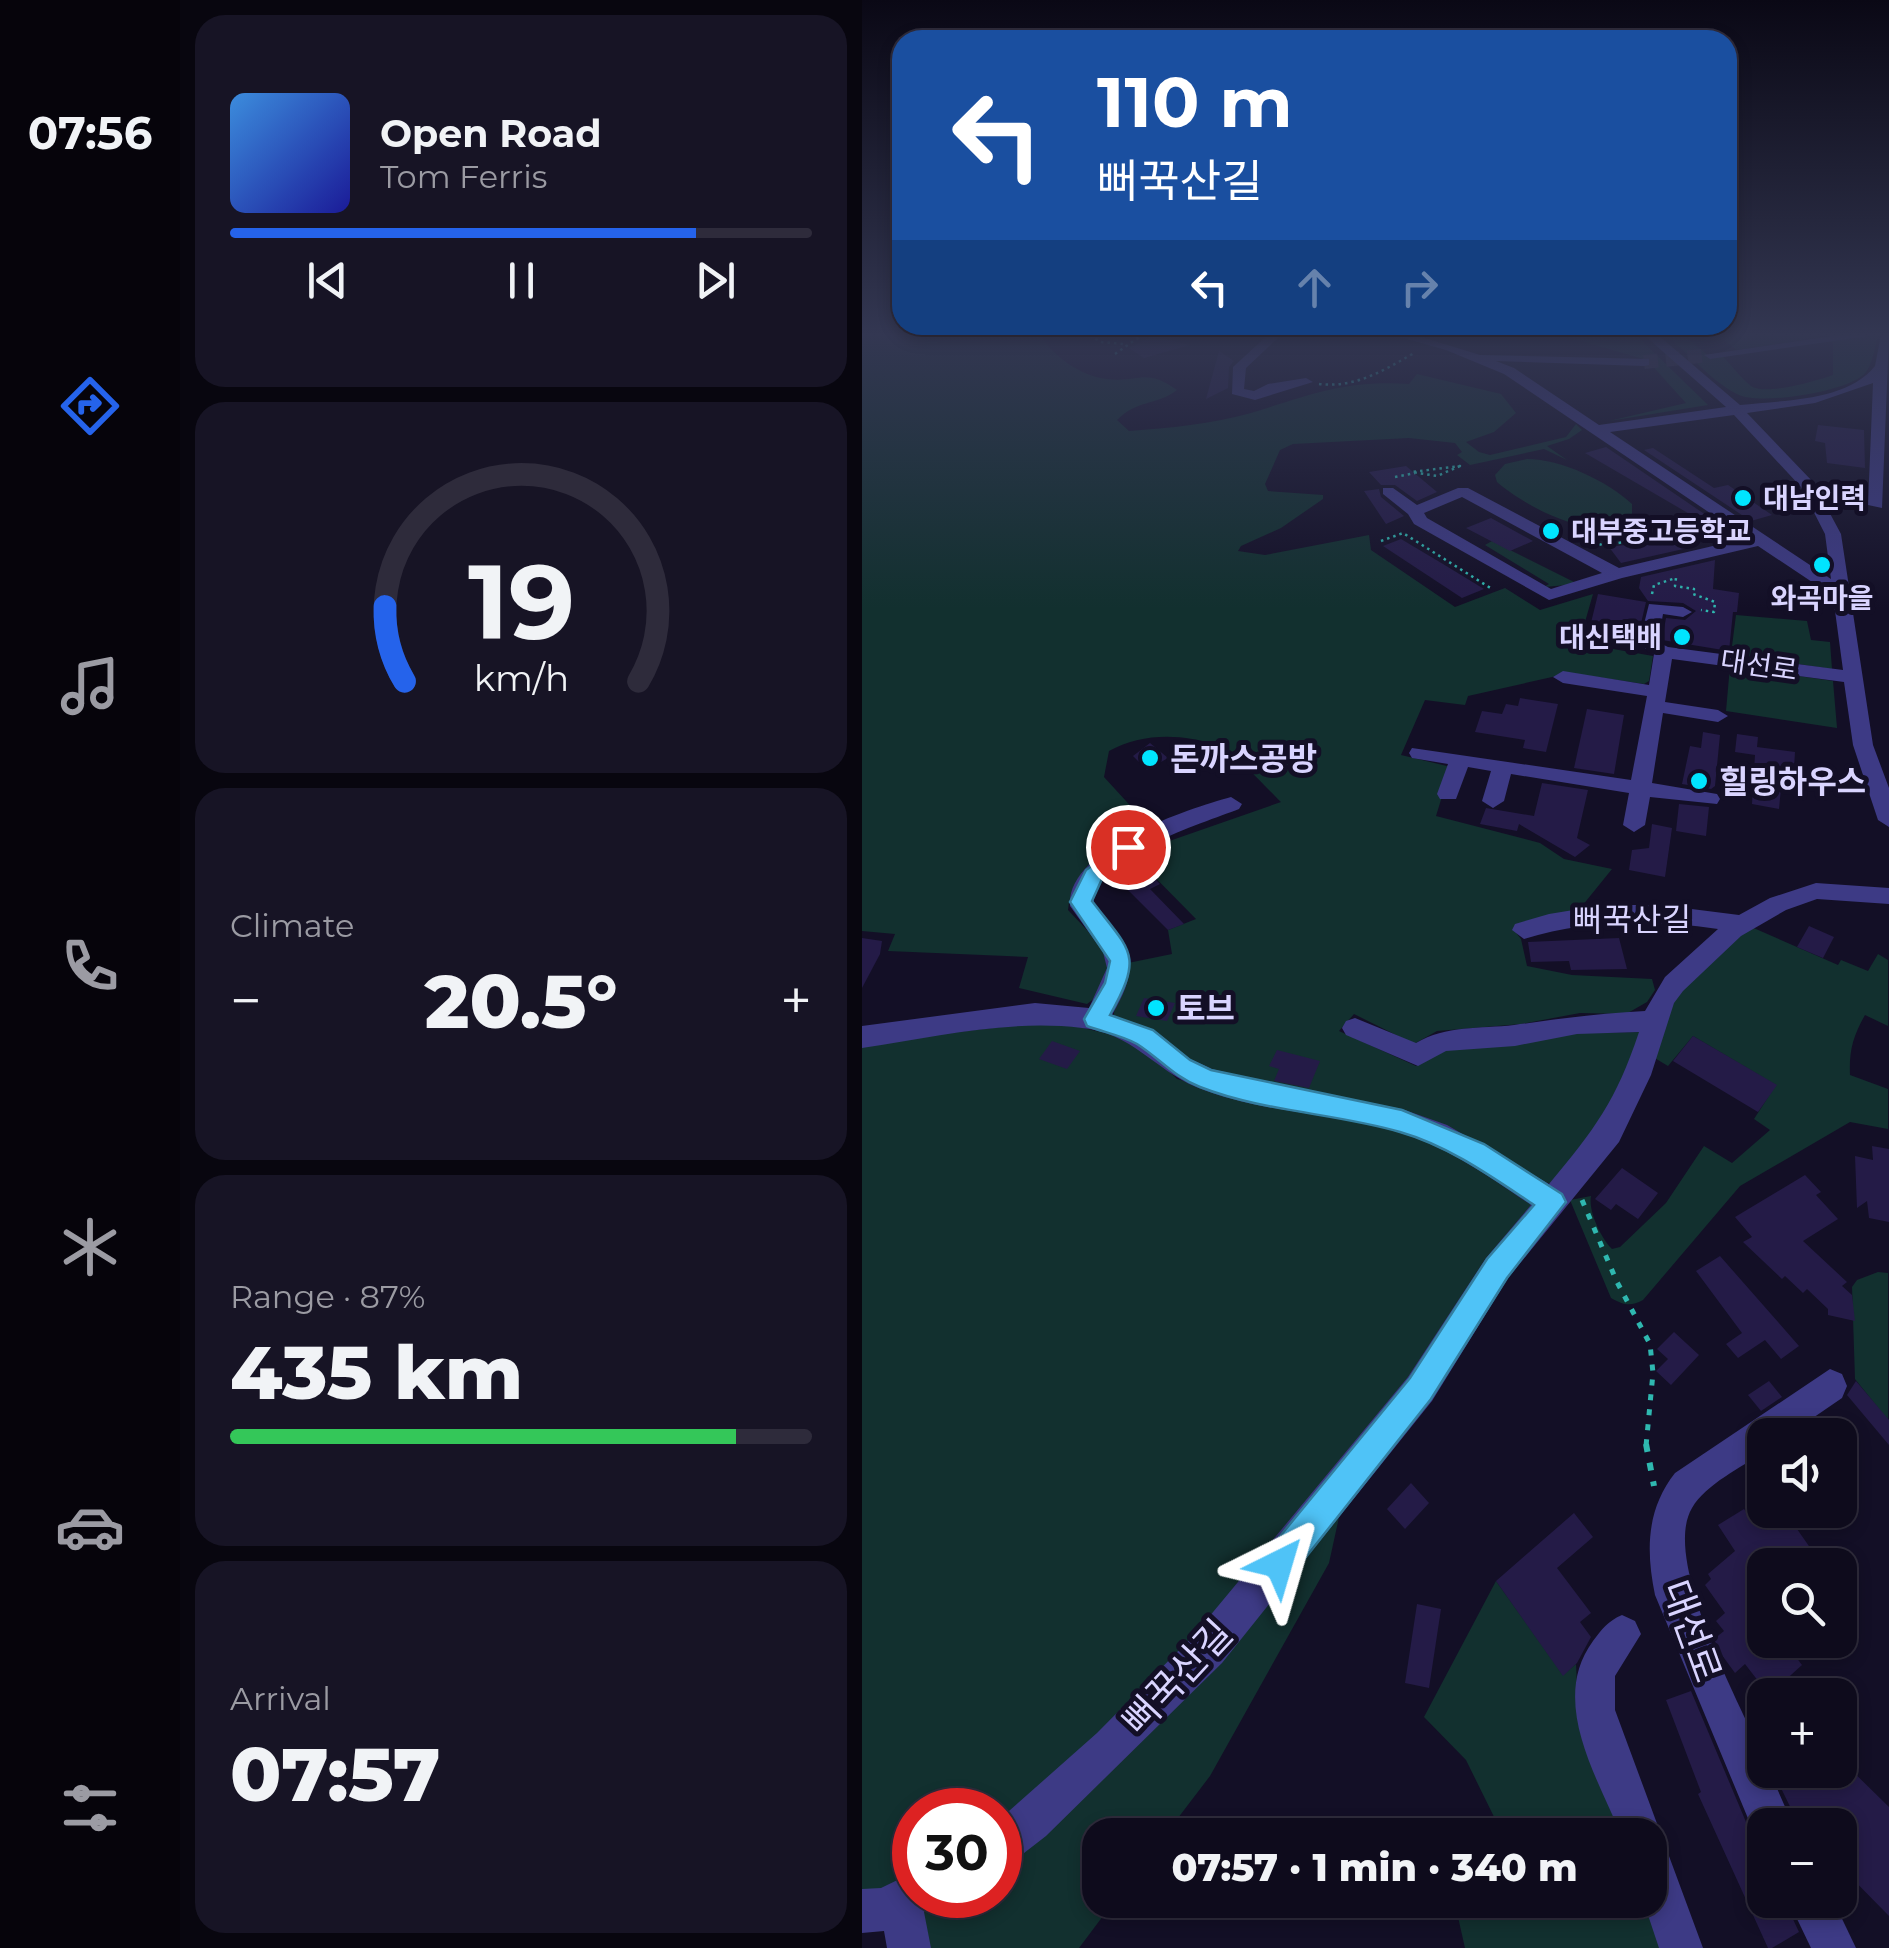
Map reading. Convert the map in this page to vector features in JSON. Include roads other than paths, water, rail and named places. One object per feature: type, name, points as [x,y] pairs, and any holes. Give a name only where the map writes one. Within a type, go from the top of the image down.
[{"type":"street","points":[[1589,426],[1843,595]]},
{"type":"street","points":[[1595,430],[1624,426]]},
{"type":"street","points":[[1752,426],[1818,500],[1836,548],[1863,745],[1888,820]]},
{"type":"street","points":[[1778,426],[1787,461]]},
{"type":"street","points":[[1876,505],[1882,426]]},
{"type":"street","points":[[1388,490],[1414,511],[1420,521],[1544,594],[1561,593],[1616,574],[1761,540]]},
{"type":"street","points":[[1414,511],[1464,492],[1616,574]]},
{"type":"street","points":[[1782,553],[1813,559],[1836,548]]},
{"type":"street","points":[[1634,825],[1664,652],[1648,644],[1655,608],[1683,612]]},
{"type":"street","name":"대선로","points":[[1664,652],[1853,677]]},
{"type":"street","name":"대선로","points":[[1563,677],[1718,716]]},
{"type":"street","points":[[1419,754],[1709,799]]},
{"type":"street","points":[[1448,794],[1460,760]]},
{"type":"street","points":[[1493,801],[1503,766]]},
{"type":"street","points":[[1096,1019],[1116,984],[1121,961],[1118,950],[1080,902],[1084,889],[1109,860],[1128,847],[1230,804]]},
{"type":"street","name":"뻐꾹산길","points":[[1022,1828],[1111,1747],[1208,1649],[1420,1389],[1497,1268],[1609,1133],[1627,1102],[1653,1021],[1674,984],[1710,947],[1778,904],[1816,891],[1888,896]]},
{"type":"street","name":"뻐꾹산길","points":[[1524,930],[1583,916],[1684,918],[1741,924]]},
{"type":"street","points":[[862,1037],[1036,1012],[1064,1012],[1096,1019],[1145,1037],[1182,1067],[1206,1079],[1286,1100],[1402,1121],[1563,1191]]},
{"type":"street","points":[[1355,1028],[1418,1055],[1441,1040],[1515,1035],[1577,1024],[1653,1021]]},
{"type":"street","name":"대선로","points":[[1765,1808],[1674,1595],[1668,1569],[1670,1517],[1674,1499],[1688,1485],[1830,1386]]},
{"type":"street","name":"대선로","points":[[1622,1634],[1597,1671],[1592,1693],[1596,1715],[1635,1818]]},
{"type":"street","points":[[1667,1905],[1682,1948]]},
{"type":"street","points":[[898,1918],[909,1948]]},
{"type":"street","points":[[1819,1918],[1834,1948]]},
{"type":"place","name":"대남인력","points":[[1743,498]]},
{"type":"place","name":"대부중고등학교","points":[[1551,531]]},
{"type":"place","name":"와곡마을","points":[[1822,565]]},
{"type":"place","name":"대신택배","points":[[1682,637]]},
{"type":"place","name":"돈까스공방","points":[[1150,758]]},
{"type":"place","name":"힐링하우스","points":[[1699,781]]},
{"type":"place","name":"토브","points":[[1156,1008]]}]
